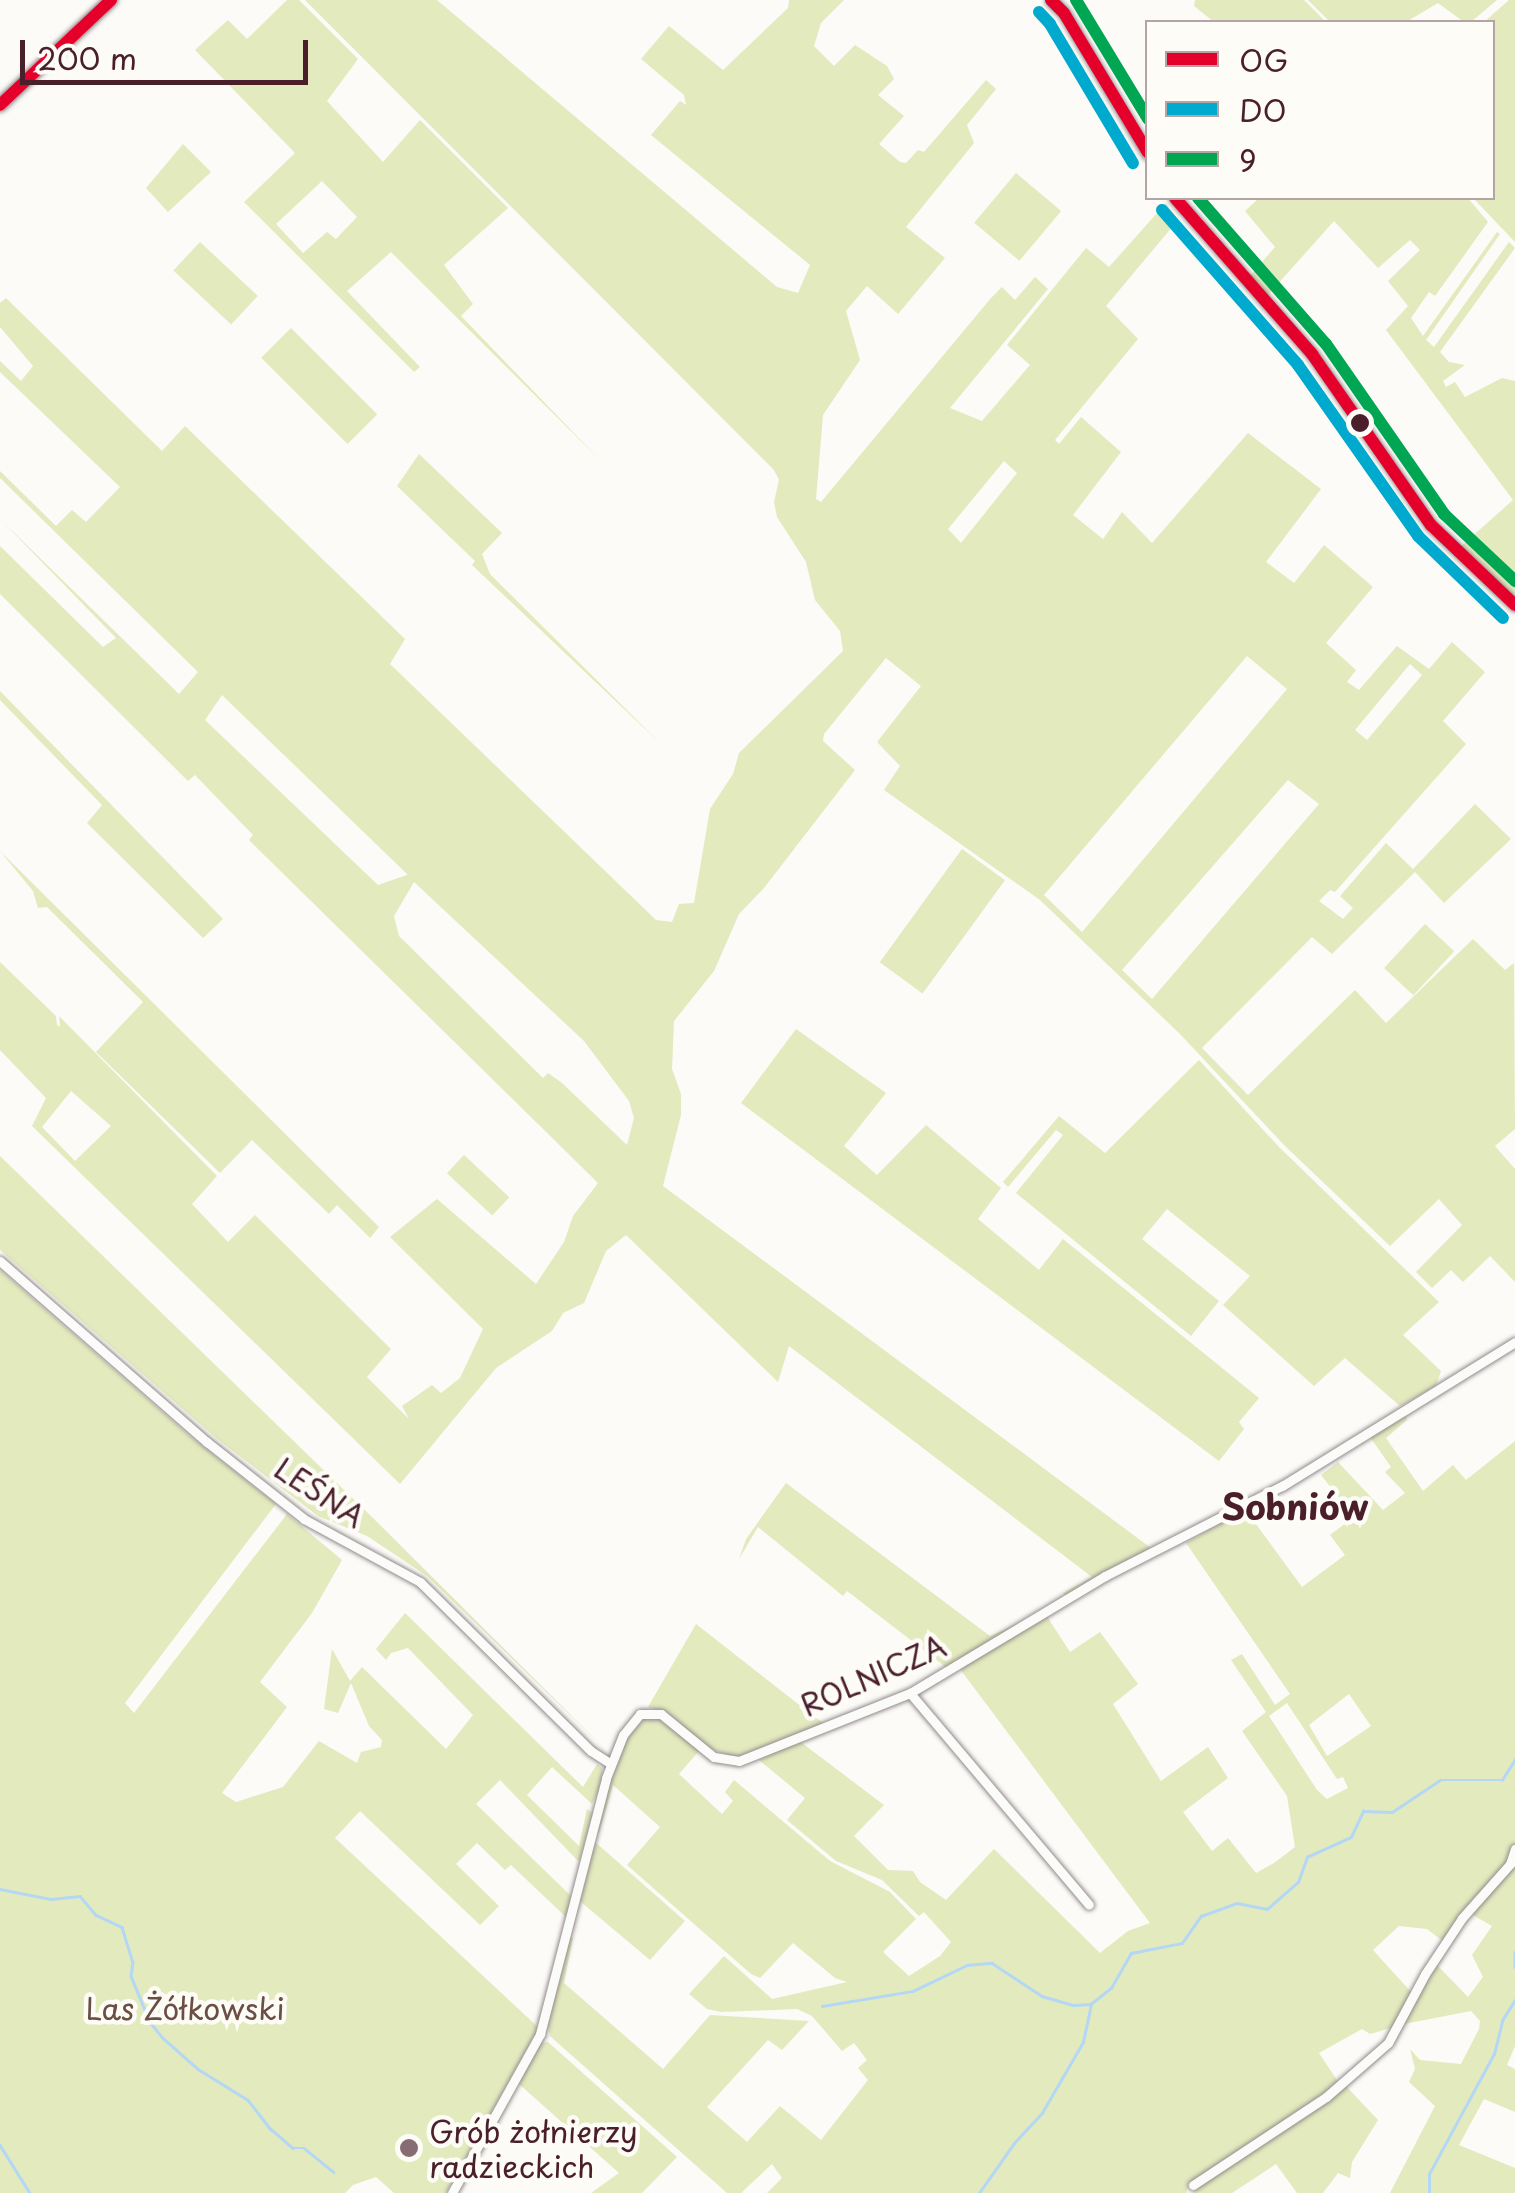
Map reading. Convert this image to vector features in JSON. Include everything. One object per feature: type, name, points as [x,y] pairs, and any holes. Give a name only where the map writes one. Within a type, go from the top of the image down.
[{"type":"main road","points":[[0,105],[112,0]]},
{"type":"street","points":[[1051,0],[1064,12],[1145,149]]},
{"type":"street","points":[[1177,200],[1312,354],[1430,525],[1515,605]]},
{"type":"street","name":"LEŚNA","points":[[0,1261],[207,1442],[294,1511],[323,1532],[420,1582],[591,1751],[611,1764]]},
{"type":"street","name":"ROLNICZA","points":[[452,2193],[516,2082],[551,2001],[611,1764],[633,1721],[644,1712],[661,1714],[714,1757],[733,1762],[910,1693],[1105,1576],[1265,1496],[1515,1342]]},
{"type":"street","points":[[910,1693],[1089,1904]]},
{"type":"street","points":[[1193,2184],[1326,2097],[1388,2043],[1425,1974],[1462,1918],[1510,1864],[1515,1849]]},
{"type":"green space","points":[[287,0],[299,0],[358,59],[327,101],[383,162],[420,120],[508,208],[444,265],[473,304],[461,316],[600,460],[391,252],[347,291],[420,367],[414,372],[244,202],[295,153],[195,50],[228,20],[247,39]],"holes":[[[322,181],[357,217],[336,239],[327,232],[303,253],[276,224]]]},
{"type":"green space","points":[[305,0],[437,0],[777,287],[798,293],[810,265],[651,135],[680,101],[686,105],[684,95],[641,59],[669,26],[723,70],[788,8],[789,0],[844,0],[821,23],[814,46],[834,66],[855,45],[887,66],[894,79],[878,95],[904,116],[879,144],[900,162],[906,163],[918,150],[924,152],[986,80],[996,89],[967,125],[974,143],[906,227],[945,258],[898,314],[867,286],[846,311],[860,360],[823,415],[816,499],[821,502],[991,298],[1002,287],[1015,300],[1035,277],[1048,289],[950,408],[982,421],[1030,365],[1007,345],[1086,248],[1109,267],[1166,203],[1178,220],[1106,306],[1138,339],[1055,440],[1059,444],[1081,417],[1121,452],[1073,515],[1103,539],[1122,512],[1152,543],[1248,433],[1321,489],[1266,562],[1294,583],[1324,545],[1373,587],[1326,643],[1356,670],[1347,682],[1359,690],[1397,646],[1429,669],[1452,642],[1485,672],[1443,721],[1466,744],[1335,892],[1330,890],[1319,901],[1343,919],[1353,908],[1340,896],[1386,843],[1413,869],[1475,804],[1511,839],[1444,903],[1415,872],[1332,954],[1312,937],[1202,1048],[1248,1095],[1355,990],[1386,1023],[1473,939],[1505,970],[1514,963],[1515,1129],[1495,1146],[1515,1169],[1515,1282],[1490,1256],[1463,1282],[1451,1270],[1432,1288],[1416,1272],[1462,1225],[1439,1199],[1390,1246],[1284,1145],[1181,1035],[1040,900],[884,790],[900,766],[877,742],[921,686],[886,658],[824,734],[823,741],[855,770],[764,888],[739,914],[714,971],[674,1021],[672,1069],[681,1094],[681,1115],[663,1186],[1151,1548],[1067,1596],[1063,1593],[1092,1577],[789,1346],[778,1382],[626,1235],[606,1251],[584,1303],[563,1313],[552,1331],[496,1368],[400,1484],[32,1126],[46,1098],[0,1050],[0,962],[56,1016],[57,1025],[60,1027],[59,1016],[217,1176],[192,1204],[228,1242],[255,1215],[391,1349],[367,1377],[409,1419],[402,1406],[432,1385],[441,1393],[460,1378],[483,1329],[390,1237],[437,1199],[536,1284],[564,1242],[573,1216],[598,1183],[249,840],[253,835],[195,775],[188,781],[0,594],[0,546],[103,647],[116,638],[0,519],[179,694],[198,672],[0,478],[0,471],[56,526],[72,510],[86,522],[120,487],[0,372],[0,361],[21,381],[33,366],[0,327],[0,303],[6,298],[162,451],[185,426],[405,639],[390,664],[656,920],[672,922],[679,904],[694,903],[710,809],[733,774],[739,753],[843,651],[840,631],[815,600],[806,562],[777,517],[774,502],[779,480],[774,470]],"holes":[[[1004,461],[1017,473],[961,543],[948,529]],[[1247,656],[1287,689],[1082,932],[1044,895]],[[1410,664],[1422,675],[1367,740],[1355,730]],[[222,695],[407,874],[378,885],[205,720]],[[1288,780],[1319,804],[1152,999],[1122,970]],[[414,882],[584,1041],[629,1101],[634,1118],[627,1145],[562,1083],[548,1073],[543,1078],[399,936],[394,916]],[[71,1091],[111,1126],[75,1161],[42,1127]]]},
{"type":"green space","points":[[1195,0],[1304,0],[1324,20],[1212,20],[1194,6]]},
{"type":"green space","points":[[1308,0],[1497,0],[1473,20],[1461,20],[1438,3],[1409,20],[1328,20]]},
{"type":"green space","points":[[1509,0],[1515,0],[1515,242],[1475,200],[1495,200],[1495,20],[1486,20]]},
{"type":"green space","points":[[183,144],[211,172],[168,212],[146,188]]},
{"type":"green space","points":[[1016,173],[1061,211],[1019,261],[974,223]]},
{"type":"green space","points":[[1257,200],[1470,200],[1488,222],[1435,296],[1429,292],[1411,318],[1423,336],[1497,232],[1500,234],[1426,340],[1434,347],[1509,242],[1515,248],[1440,352],[1449,362],[1465,365],[1443,381],[1446,387],[1455,382],[1465,397],[1502,378],[1515,381],[1515,597],[1459,548],[1513,500],[1386,330],[1408,306],[1388,281],[1420,250],[1410,240],[1378,268],[1334,221],[1268,295],[1250,276],[1275,247],[1245,211]]},
{"type":"green space","points":[[200,242],[258,296],[231,324],[173,271]]},
{"type":"green space","points":[[291,328],[377,414],[348,444],[261,358]]},
{"type":"green space","points":[[419,454],[502,533],[482,554],[490,574],[661,744],[472,565],[475,561],[397,486]]},
{"type":"green space","points":[[0,691],[223,919],[203,938],[87,823],[102,805],[0,700]]},
{"type":"green space","points":[[962,849],[1005,880],[923,993],[880,962]]},
{"type":"green space","points":[[0,851],[379,1227],[370,1238],[337,1205],[329,1214],[252,1140],[220,1173],[96,1052],[143,1002],[47,907],[38,908],[33,891]]},
{"type":"green space","points":[[1425,924],[1454,951],[1413,995],[1384,968]]},
{"type":"green space","points":[[796,1029],[886,1093],[844,1146],[877,1175],[926,1125],[1001,1188],[978,1219],[1039,1270],[1063,1239],[1259,1398],[1239,1422],[1244,1429],[1219,1461],[741,1103]]},
{"type":"green space","points":[[1199,1060],[1279,1147],[1439,1302],[1403,1335],[1441,1371],[1436,1386],[1400,1406],[1345,1358],[1314,1386],[1223,1305],[1250,1276],[1167,1209],[1142,1239],[1219,1301],[1191,1336],[1016,1193],[1063,1135],[1056,1130],[1008,1187],[1003,1182],[1059,1116],[1105,1153]]},
{"type":"green space","points":[[464,1155],[509,1197],[492,1216],[447,1173]]},
{"type":"green space","points":[[0,1156],[606,1750],[427,1576],[367,1536],[318,1516],[216,1438],[0,1250]]},
{"type":"green space","name":"Las Żółkowski","points":[[0,1270],[190,1436],[276,1504],[125,1703],[134,1713],[287,1514],[342,1560],[312,1613],[260,1682],[287,1707],[222,1793],[236,1802],[283,1787],[319,1741],[357,1763],[361,1752],[381,1747],[382,1740],[369,1726],[351,1683],[338,1713],[324,1709],[332,1649],[350,1681],[362,1667],[446,1749],[473,1715],[408,1648],[391,1653],[386,1660],[376,1649],[405,1613],[583,1787],[597,1764],[602,1768],[603,1782],[592,1804],[552,1767],[527,1795],[579,1846],[587,1809],[593,1813],[579,1862],[500,1780],[476,1804],[571,1896],[567,1918],[511,1865],[505,1870],[477,1843],[456,1864],[499,1906],[480,1925],[360,1811],[335,1838],[539,2028],[446,2193],[394,2193],[376,2177],[353,2185],[345,2193],[0,2193]]},
{"type":"green space","points":[[1406,1415],[1407,1420],[1386,1438],[1423,1491],[1453,1465],[1466,1480],[1515,1441],[1515,2046],[1507,2065],[1515,2069],[1515,2112],[1484,2099],[1459,2145],[1515,2168],[1515,2193],[1390,2193],[1435,2106],[1409,2082],[1415,2069],[1410,2049],[1420,2060],[1461,2064],[1479,2029],[1480,2021],[1471,2011],[1404,2024],[1436,1964],[1468,1997],[1483,1977],[1472,1955],[1492,1926],[1466,1911],[1444,1942],[1427,1929],[1399,1926],[1373,1950],[1412,1993],[1394,2027],[1370,2034],[1362,2029],[1319,2053],[1339,2083],[1189,2185],[1186,2193],[767,2193],[782,2178],[772,2164],[741,2193],[727,2193],[550,2036],[548,2026],[569,1936],[573,1938],[564,1983],[663,2069],[710,2015],[809,2021],[782,2050],[768,2040],[707,2107],[747,2142],[780,2106],[821,2140],[868,2080],[858,2068],[867,2060],[854,2043],[842,2051],[812,2016],[797,2009],[721,2012],[707,2009],[689,1994],[724,1956],[772,1999],[847,1982],[835,1978],[793,1943],[760,1978],[751,1974],[627,1865],[660,1827],[613,1785],[599,1833],[596,1830],[614,1765],[630,1731],[648,1717],[662,1719],[700,1750],[679,1774],[722,1814],[733,1801],[725,1792],[734,1780],[830,1861],[890,1892],[916,1919],[883,1952],[909,1976],[940,1956],[951,1942],[924,1912],[919,1916],[882,1880],[836,1861],[787,1820],[805,1798],[759,1760],[798,1740],[884,1805],[854,1836],[888,1870],[913,1871],[920,1882],[946,1900],[994,1849],[1100,1953],[1128,1931],[1150,1923],[960,1669],[1046,1615],[1070,1652],[1100,1632],[1138,1684],[1113,1704],[1161,1781],[1208,1747],[1228,1778],[1183,1812],[1212,1851],[1228,1838],[1256,1873],[1274,1863],[1295,1847],[1287,1796],[1242,1731],[1266,1712],[1231,1660],[1242,1654],[1275,1705],[1290,1694],[1186,1543],[1245,1509],[1302,1587],[1345,1555],[1330,1535],[1354,1517],[1321,1475],[1338,1462],[1383,1510],[1405,1493],[1385,1472],[1391,1467],[1370,1437]],"holes":[[[1349,1694],[1371,1726],[1327,1756],[1309,1725]],[[1287,1703],[1337,1779],[1343,1777],[1348,1788],[1327,1799],[1317,1790],[1269,1716]]]},
{"type":"green space","points":[[786,1483],[990,1636],[1032,1617],[947,1668],[847,1591],[843,1596],[758,1527],[739,1559],[746,1539]]},
{"type":"green space","points":[[696,1624],[824,1723],[744,1757],[734,1757],[708,1748],[669,1714],[648,1707]]},
{"type":"green space","points":[[595,1842],[685,1921],[650,1960],[581,1902],[578,1895]]},
{"type":"green space","points":[[548,2042],[677,2157],[642,2193],[591,2193],[619,2173],[519,2084],[540,2043]]},
{"type":"green space","points":[[1345,2085],[1378,2120],[1352,2162],[1350,2178],[1338,2173],[1323,2193],[1297,2193],[1276,2164],[1232,2193],[1193,2193],[1194,2187]]},
{"type":"waterway","points":[[979,2193],[1014,2143],[1042,2113],[1083,2042],[1091,2004],[1111,1988],[1131,1953],[1182,1943],[1201,1916],[1237,1903],[1267,1909],[1298,1882],[1307,1857],[1351,1837],[1363,1811],[1392,1812],[1440,1780],[1502,1780],[1515,1759]]},
{"type":"waterway","points":[[0,1889],[51,1899],[80,1896],[96,1915],[122,1927],[133,1962],[131,1976],[150,2022],[163,2038],[198,2069],[248,2100],[271,2129],[293,2148],[304,2148],[334,2172]]},
{"type":"waterway","points":[[1515,1952],[1515,1967]]},
{"type":"waterway","points":[[822,2006],[913,1991],[967,1965],[992,1963],[1042,1996],[1073,2005],[1091,2004]]},
{"type":"waterway","points":[[1429,2193],[1429,2174],[1494,2054],[1503,2019],[1515,2000]]},
{"type":"waterway","points":[[0,2145],[30,2193]]},
{"type":"transit line","name":"OG","points":[[0,105],[111,0]]},
{"type":"transit line","name":"OG","points":[[1051,0],[1064,13],[1145,148]]},
{"type":"transit line","name":"9","points":[[1076,0],[1145,114]]},
{"type":"transit line","name":"DO","points":[[1039,12],[1133,163]]},
{"type":"transit line","name":"OG","points":[[1177,200],[1312,354],[1431,525],[1515,605]]},
{"type":"transit line","name":"9","points":[[1200,200],[1326,344],[1444,514],[1515,581]]},
{"type":"transit line","name":"DO","points":[[1162,210],[1298,365],[1418,536],[1503,618]]},
{"type":"place","name":"Grób żołnierzy radzieckich","points":[[409,2148]]},
{"type":"district","name":"Sobniów","points":[[1295,1506]]}]
